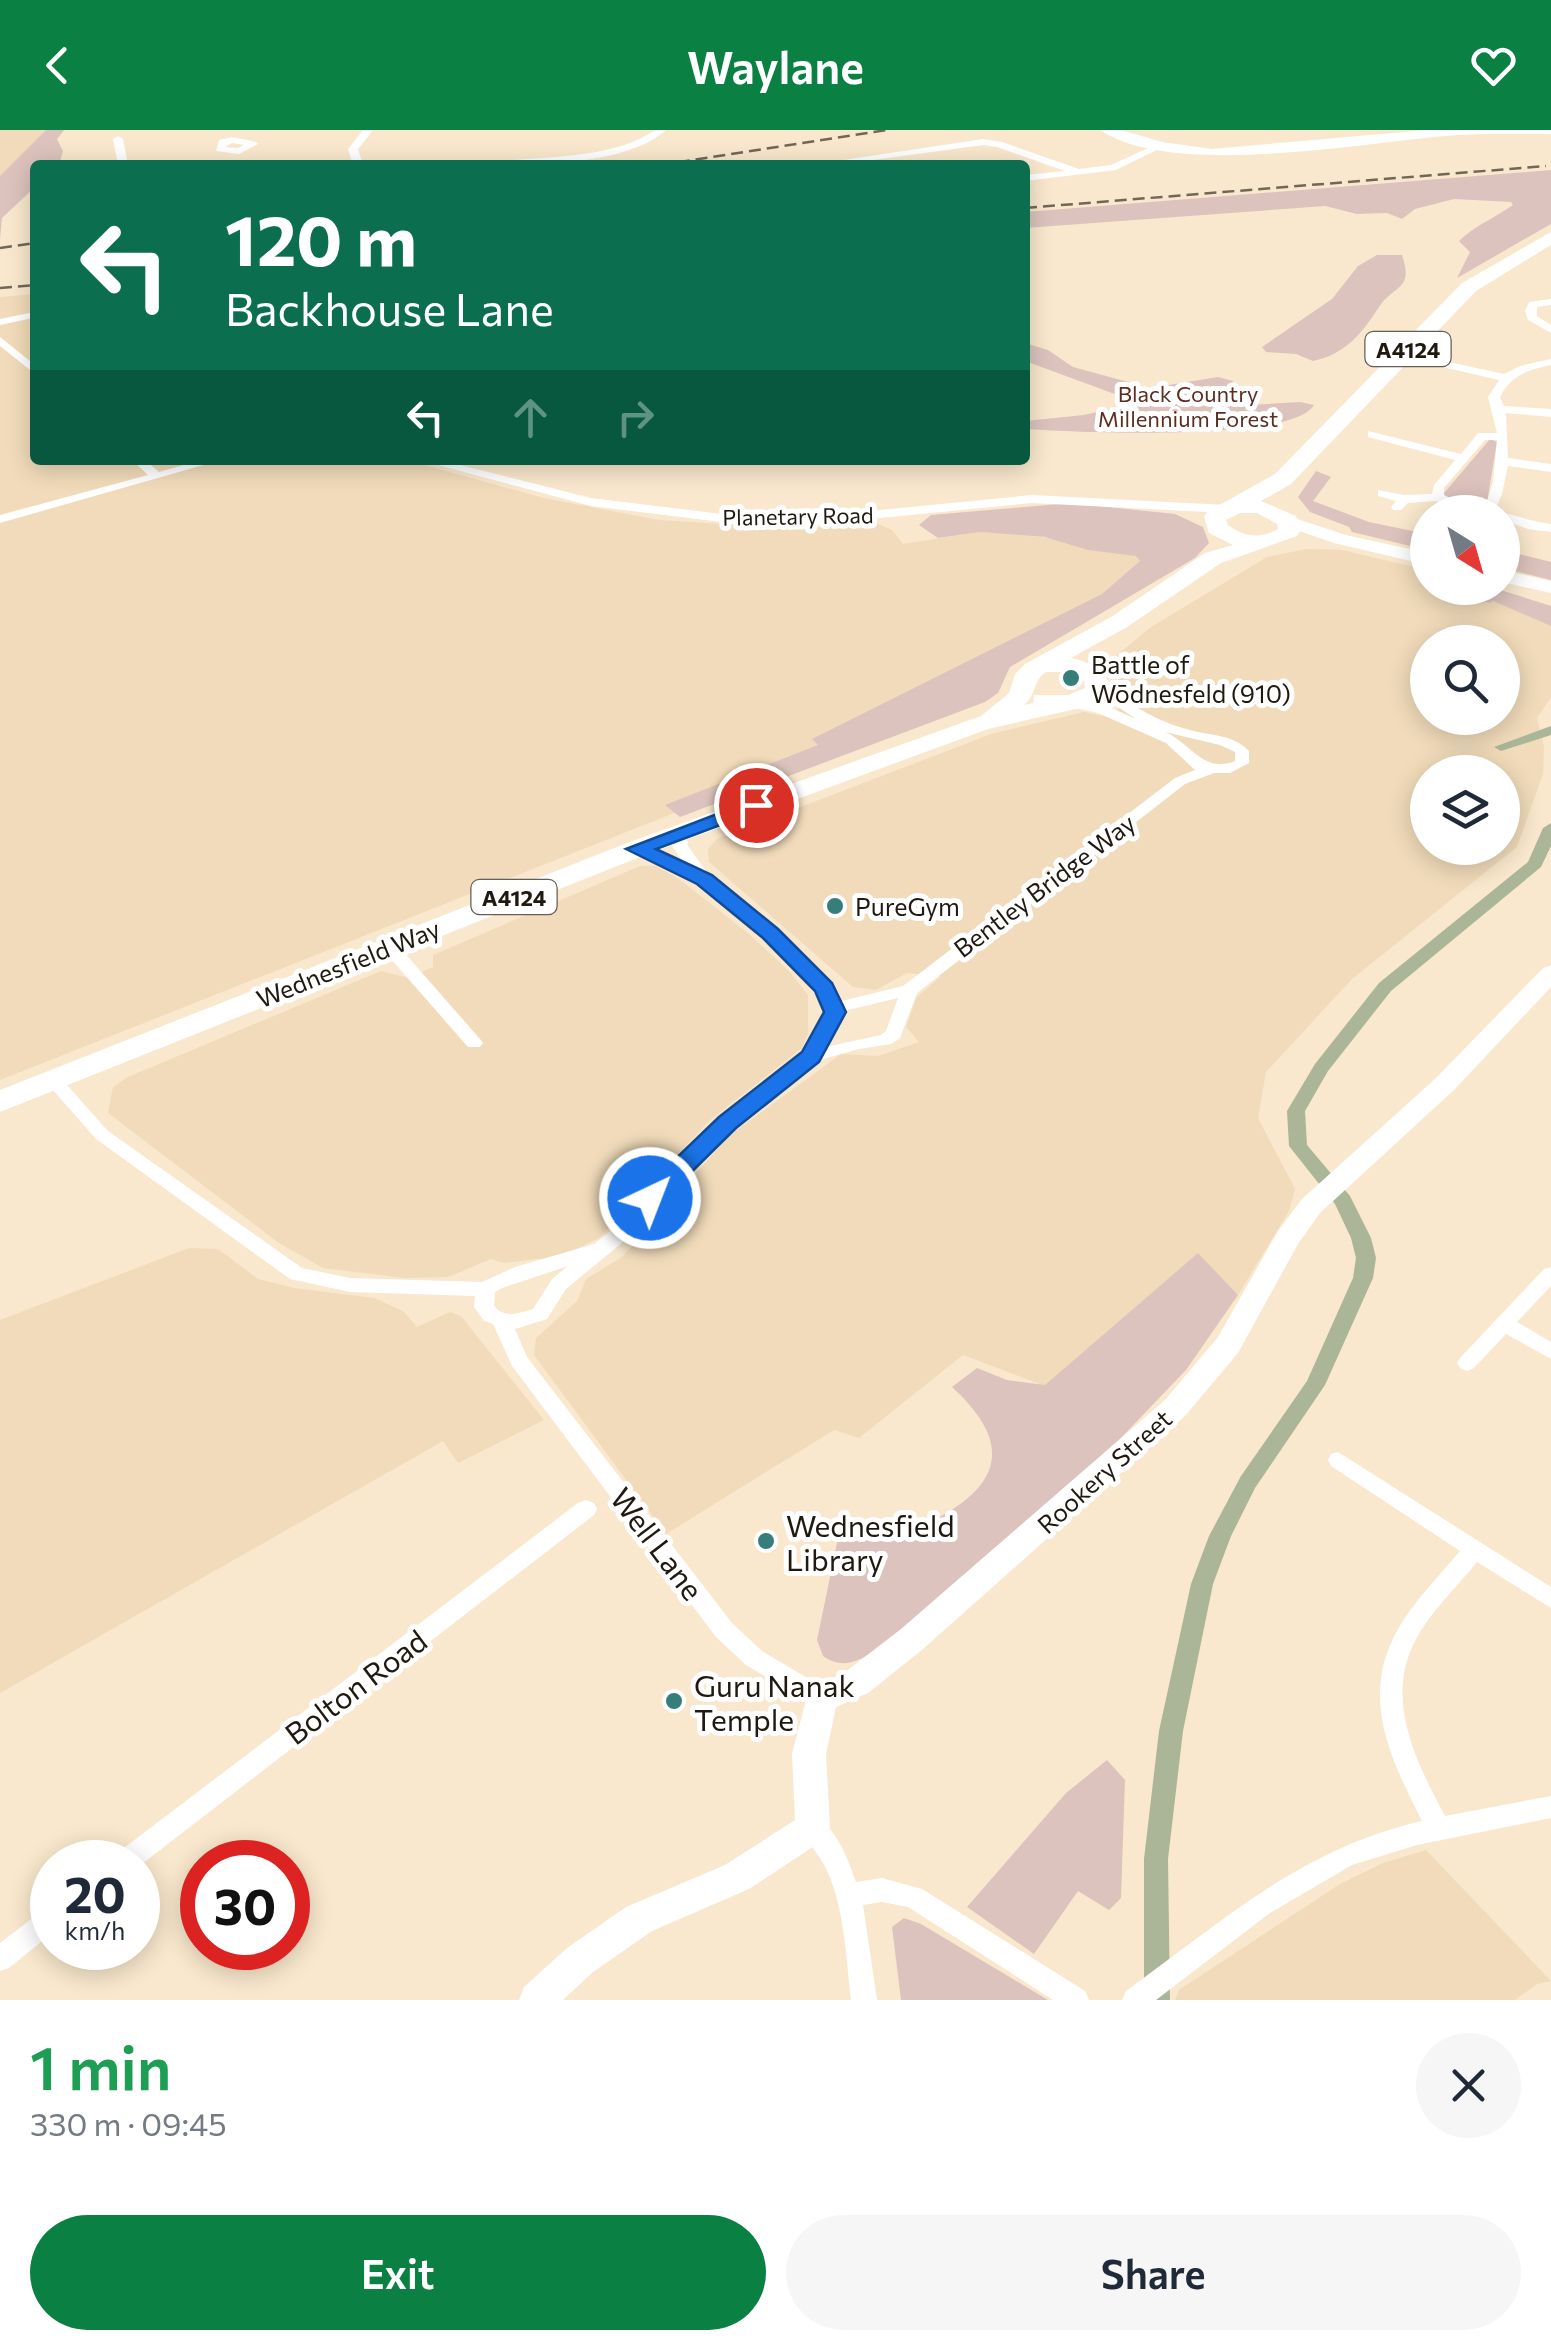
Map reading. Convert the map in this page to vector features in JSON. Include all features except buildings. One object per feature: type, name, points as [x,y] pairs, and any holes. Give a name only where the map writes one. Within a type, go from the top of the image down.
[{"type":"main road","name":"A4124","points":[[1224,518],[1281,481],[1469,287],[1551,237]]},
{"type":"main road","points":[[1280,530],[1281,481]]},
{"type":"main road","points":[[1224,518],[1261,507],[1280,530]]},
{"type":"main road","points":[[1224,518],[1241,540],[1280,530]]},
{"type":"main road","points":[[1214,558],[1224,518]]},
{"type":"main road","points":[[1043,665],[1119,622],[1214,558],[1280,530]]},
{"type":"main road","points":[[1025,686],[1042,699],[1065,703],[1096,692],[1097,650],[1119,622]]},
{"type":"main road","points":[[1043,665],[1074,666],[1095,677]]},
{"type":"main road","name":"Wednesfield Way","points":[[979,724],[1020,696],[1028,674],[1043,665]]},
{"type":"main road","name":"Wednesfield Way","points":[[0,1102],[681,832],[979,724],[1065,703]]},
{"type":"street","points":[[356,160],[353,149],[368,130]]},
{"type":"street","points":[[529,160],[626,149],[651,141],[660,130]]},
{"type":"street","points":[[1107,130],[1160,146],[1226,153],[1460,130],[1551,130]]},
{"type":"street","points":[[852,160],[983,142],[1081,173]]},
{"type":"street","points":[[108,147],[119,143],[123,160]]},
{"type":"street","points":[[1030,178],[1113,168],[1160,146]]},
{"type":"street","points":[[1551,302],[1533,304],[1530,312],[1532,318],[1551,330]]},
{"type":"street","points":[[0,322],[29,316]]},
{"type":"street","points":[[0,340],[30,367]]},
{"type":"street","points":[[1403,355],[1506,378]]},
{"type":"street","points":[[1496,495],[1503,437],[1502,409],[1494,398],[1515,370],[1551,362]]},
{"type":"street","points":[[1502,409],[1551,413]]},
{"type":"street","points":[[1371,434],[1463,458]]},
{"type":"street","points":[[1438,495],[1438,488],[1482,436],[1503,437]]},
{"type":"street","points":[[1502,461],[1551,468]]},
{"type":"street","points":[[144,465],[157,476]]},
{"type":"street","points":[[0,519],[197,465]]},
{"type":"street","name":"Planetary Road","points":[[446,465],[592,502],[730,519],[842,518],[1032,499],[1117,501],[1224,518]]},
{"type":"street","points":[[1382,492],[1400,503],[1410,501]]},
{"type":"street","points":[[1520,522],[1551,528]]},
{"type":"street","points":[[1280,530],[1410,555]]},
{"type":"street","points":[[1520,580],[1551,587]]},
{"type":"street","points":[[1095,677],[1116,701],[1185,734],[1232,742],[1244,754],[1242,763],[1233,768],[1210,770],[1180,781]]},
{"type":"street","points":[[1065,703],[1102,708],[1171,740],[1210,770]]},
{"type":"street","points":[[1180,781],[1191,743],[1205,738]]},
{"type":"street","name":"Bentley Bridge Way","points":[[909,990],[1180,781]]},
{"type":"street","points":[[681,832],[680,846],[704,880]]},
{"type":"street","points":[[636,849],[659,856],[704,880],[786,947],[824,988],[841,1036],[859,1043]]},
{"type":"street","points":[[389,946],[474,1043]]},
{"type":"street","name":"Rookery Street","points":[[820,1698],[856,1683],[912,1640],[1186,1397],[1228,1345],[1288,1238],[1320,1197],[1445,1084],[1551,973]]},
{"type":"street","points":[[824,988],[867,1000],[898,1015]]},
{"type":"street","points":[[53,1080],[102,1135],[286,1268],[331,1282],[423,1288],[485,1298],[511,1322],[540,1314],[560,1284],[599,1250],[696,1150],[810,1057],[834,1017],[867,1000],[909,990]]},
{"type":"street","points":[[810,1057],[859,1043],[874,1043],[894,1034],[909,990]]},
{"type":"street","points":[[485,1298],[504,1276],[525,1274],[599,1250]]},
{"type":"street","points":[[525,1274],[543,1282],[549,1300]]},
{"type":"street","points":[[1467,1364],[1551,1274]]},
{"type":"street","name":"Well Lane","points":[[511,1322],[518,1361],[724,1630],[754,1658],[820,1698]]},
{"type":"street","points":[[1504,1324],[1551,1351]]},
{"type":"street","points":[[1338,1460],[1551,1599]]},
{"type":"street","name":"Bolton Road","points":[[154,1840],[586,1509]]},
{"type":"street","points":[[1440,1831],[1400,1750],[1389,1701],[1390,1681],[1405,1637],[1475,1549]]},
{"type":"street","points":[[820,1698],[809,1754],[813,1828],[832,1849],[850,1895],[864,2000]]},
{"type":"street","points":[[1135,2000],[1274,1897],[1342,1857],[1390,1841],[1551,1808]]},
{"type":"street","points":[[544,1998],[580,1960],[639,1919],[737,1877],[813,1828]]},
{"type":"street","points":[[850,1895],[882,1890],[913,1897],[1076,2000]]},
{"type":"street","points":[[0,1959],[30,1935]]},
{"type":"shaded area","points":[[0,130],[64,130],[41,160],[30,160],[30,171],[0,197]]},
{"type":"shaded area","points":[[30,294],[30,465],[424,465],[544,498],[659,520],[802,529],[872,521],[892,530],[903,544],[980,532],[1144,546],[1159,562],[957,701],[0,1080],[0,297]]},
{"type":"shaded area","points":[[1306,549],[1342,550],[1410,566],[1410,605],[1520,605],[1520,596],[1551,606],[1551,697],[1537,718],[1544,747],[1543,774],[1520,839],[1520,755],[1410,755],[1410,865],[1494,865],[1352,979],[1266,1072],[1258,1118],[1295,1189],[1289,1211],[1238,1295],[1198,1254],[1045,1386],[963,1355],[859,1438],[834,1430],[666,1534],[534,1355],[536,1338],[577,1301],[586,1279],[622,1257],[730,1135],[841,1054],[878,1056],[919,1042],[906,1027],[917,997],[941,976],[907,973],[876,990],[853,987],[709,862],[708,849],[717,839],[994,733],[1084,712],[1107,717],[1133,698],[1121,687],[1116,672],[1117,655],[1151,627],[1267,557]]},
{"type":"shaded area","points":[[640,866],[656,866],[679,879],[789,971],[808,995],[808,1034],[802,1048],[709,1121],[599,1238],[562,1256],[504,1263],[491,1259],[448,1277],[404,1278],[323,1268],[279,1243],[108,1113],[113,1087],[128,1077],[381,971],[409,978],[433,967],[433,955]]},
{"type":"shaded area","points":[[189,1248],[218,1249],[258,1279],[294,1288],[374,1298],[403,1311],[417,1327],[450,1312],[461,1316],[544,1420],[458,1463],[443,1441],[0,1693],[0,1320]]},
{"type":"shaded area","points":[[1426,1850],[1551,1981],[1537,1984],[1515,2000],[1175,2000],[1179,1990],[1340,1884],[1383,1863]]},
{"type":"green space","points":[[46,130],[64,130],[57,139],[63,151],[60,160],[30,160],[30,192],[2,218],[0,239],[0,176]]},
{"type":"green space","points":[[1551,170],[1551,224],[1457,278],[1470,252],[1459,241],[1513,205],[1511,202],[1454,199],[1415,209],[1402,219],[1387,213],[1357,214],[1325,206],[1030,228],[1030,212]]},
{"type":"green space","name":"Black Country Millennium Forest","points":[[1377,255],[1402,255],[1406,275],[1401,286],[1352,341],[1313,361],[1296,354],[1266,352],[1262,347],[1332,299],[1358,266]]},
{"type":"green space","name":"Black Country Millennium Forest","points":[[1030,345],[1048,350],[1073,367],[1150,388],[1218,377],[1233,381],[1236,386],[1231,394],[1214,401],[1215,407],[1300,402],[1314,405],[1297,417],[1225,430],[1131,433],[1030,429],[1030,420],[1084,415],[1129,405],[1131,400],[1030,363]]},
{"type":"green space","points":[[1490,439],[1497,442],[1488,495],[1444,493]]},
{"type":"green space","name":"Black Country Millennium Forest","points":[[1316,471],[1331,477],[1313,501],[1369,522],[1410,530],[1410,546],[1352,532],[1349,527],[1310,512],[1298,497]]},
{"type":"green space","points":[[1070,503],[1175,514],[1203,527],[1209,543],[1195,558],[1010,667],[998,693],[985,702],[680,817],[665,805],[818,745],[812,739],[1102,594],[1140,561],[1136,556],[1088,550],[1045,537],[980,532],[938,538],[919,525],[931,515]]},
{"type":"green space","points":[[1520,554],[1551,562],[1551,580],[1520,572]]},
{"type":"green space","points":[[1520,596],[1551,606],[1551,626],[1502,605],[1520,605]]},
{"type":"green space","points":[[1198,1253],[1238,1295],[1186,1370],[1119,1440],[890,1640],[850,1663],[823,1656],[817,1640],[838,1538],[846,1523],[868,1522],[898,1543],[963,1502],[988,1472],[992,1458],[986,1428],[952,1387],[977,1368],[1007,1380],[1045,1385]]},
{"type":"green space","points":[[1107,1760],[1125,1780],[1121,1898],[1109,1910],[1078,1891],[1034,1954],[967,1907],[1066,1793]]},
{"type":"green space","points":[[904,1918],[921,1924],[1048,2000],[901,2000],[892,1927]]},
{"type":"waterway","points":[[1501,747],[1551,730]]},
{"type":"waterway","points":[[1157,2000],[1156,1859],[1171,1731],[1202,1584],[1220,1536],[1248,1482],[1315,1385],[1363,1278],[1366,1258],[1361,1238],[1343,1201],[1298,1146],[1296,1111],[1321,1068],[1385,987],[1535,864],[1551,828]]},
{"type":"railway","points":[[692,160],[887,130]]},
{"type":"railway","points":[[1030,208],[1546,166]]},
{"type":"railway","points":[[0,248],[30,244]]},
{"type":"railway","points":[[0,288],[30,285]]},
{"type":"place","name":"Battle of Wōdnesfeld (910)","points":[[1071,678]]},
{"type":"place","name":"PureGym","points":[[835,906]]},
{"type":"place","name":"Wednesfield Library","points":[[766,1541]]},
{"type":"place","name":"Guru Nanak Temple","points":[[674,1701]]},
{"type":"route","points":[[650,1198],[727,1122],[810,1057],[833,1022],[835,1012],[824,988],[771,933],[704,880],[659,856],[636,849],[756,805]]}]
